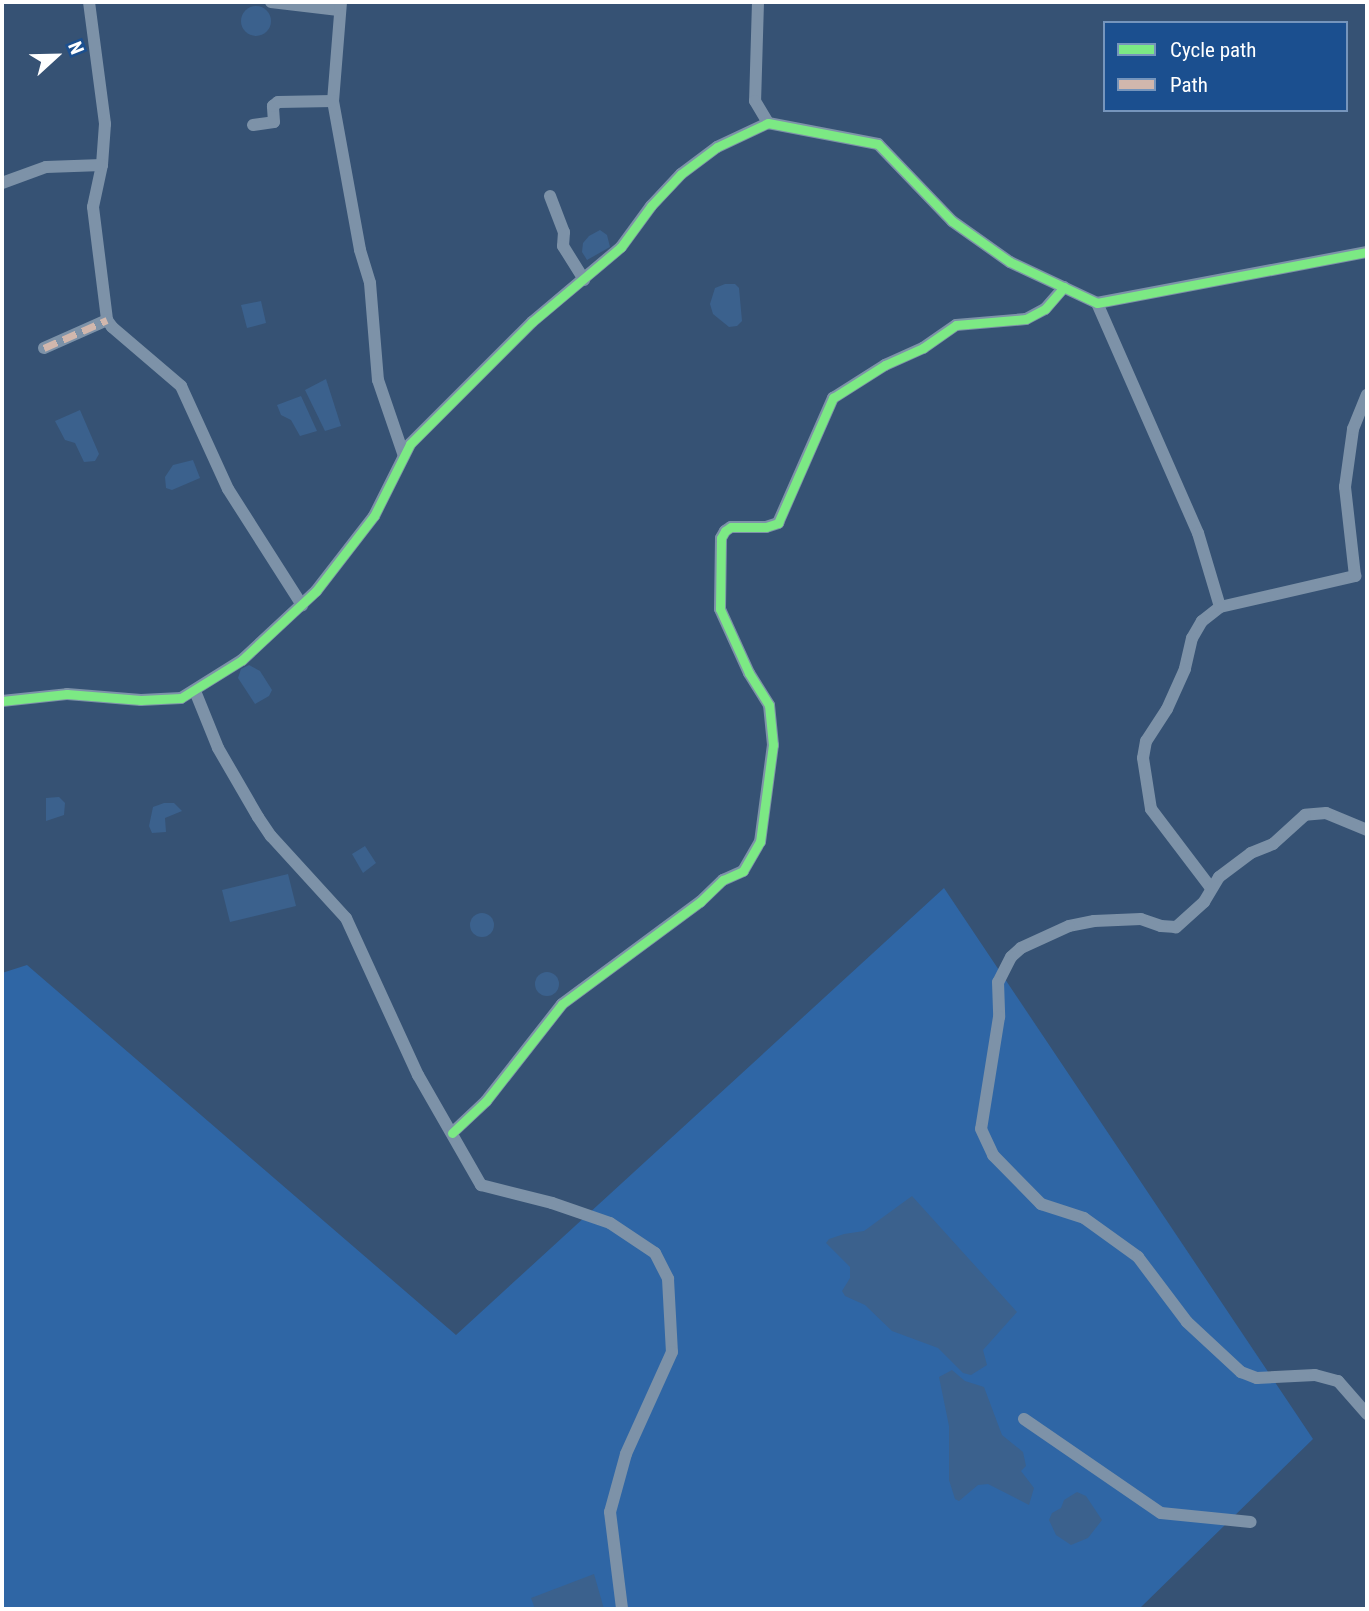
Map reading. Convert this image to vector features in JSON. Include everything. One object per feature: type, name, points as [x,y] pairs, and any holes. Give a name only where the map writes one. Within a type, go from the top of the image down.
[{"type":"street","points":[[89,2],[105,124],[102,164],[93,206],[107,320],[181,386],[228,489],[302,605]]},
{"type":"street","points":[[271,2],[340,6],[333,101],[360,250],[370,283],[378,380],[404,456]]},
{"type":"street","points":[[758,2],[755,101],[768,123]]},
{"type":"street","points":[[253,125],[274,122],[273,106],[278,102],[333,101]]},
{"type":"street","points":[[2,701],[67,694],[141,700],[181,698],[242,660],[302,605],[374,516],[410,444],[532,322],[621,247],[651,206],[681,174],[717,147],[768,123],[878,144],[952,221],[1010,262],[1097,303],[1367,252]]},
{"type":"street","points":[[2,183],[46,167],[102,164]]},
{"type":"street","points":[[550,196],[564,232],[563,246],[584,280]]},
{"type":"street","points":[[452,1133],[486,1101],[562,1004],[700,902],[723,880],[743,871],[760,842],[773,745],[769,705],[749,673],[720,609],[720,538],[725,531],[731,527],[766,527],[778,523],[833,398],[885,365],[923,348],[956,325],[1026,319],[1045,309],[1064,288]]},
{"type":"street","points":[[1097,303],[1198,533],[1220,607]]},
{"type":"street","points":[[44,348],[107,320]]},
{"type":"street","points":[[1211,888],[1151,809],[1143,758],[1146,741],[1167,709],[1185,669],[1192,638],[1202,621],[1220,607],[1355,576],[1345,487],[1353,429],[1367,396]]},
{"type":"street","points":[[195,691],[218,748],[258,817],[271,836],[346,918],[418,1076],[481,1185],[552,1203],[610,1223],[655,1253],[668,1279],[672,1352],[626,1454],[610,1512],[622,1609]]},
{"type":"street","points":[[1367,830],[1326,813],[1305,815],[1273,844],[1251,853],[1219,877],[1203,902],[1176,927],[1161,926],[1141,919],[1094,920],[1057,931],[1011,957],[998,982],[999,1017],[982,1135],[992,1155],[1041,1204],[1084,1218],[1138,1257],[1187,1322],[1241,1372],[1256,1378],[1315,1375],[1338,1381],[1367,1414]]},
{"type":"street","points":[[1024,1419],[1161,1513],[1251,1522]]},
{"type":"shaded area","points":[[256,6],[267,10],[271,21],[267,32],[256,36],[245,32],[241,21],[245,10]]},
{"type":"shaded area","points":[[600,230],[607,235],[610,247],[587,260],[582,252],[583,243]]},
{"type":"shaded area","points":[[735,284],[739,288],[742,321],[737,326],[729,327],[713,314],[710,304],[715,288]]},
{"type":"shaded area","points":[[261,301],[266,323],[247,328],[241,305]]},
{"type":"shaded area","points":[[326,379],[341,426],[325,431],[305,390]]},
{"type":"shaded area","points":[[301,396],[317,431],[300,436],[291,420],[281,415],[277,405]]},
{"type":"shaded area","points":[[80,410],[99,454],[95,461],[84,462],[75,443],[65,440],[55,421]]},
{"type":"shaded area","points":[[193,460],[200,478],[172,490],[166,488],[165,477],[173,465]]},
{"type":"shaded area","points":[[249,665],[260,671],[272,690],[269,696],[255,704],[238,678],[241,669]]},
{"type":"shaded area","points":[[59,797],[65,803],[64,815],[46,821],[46,798]]},
{"type":"shaded area","points":[[174,803],[182,811],[165,818],[166,832],[152,833],[149,826],[153,807]]},
{"type":"shaded area","points":[[365,846],[376,863],[363,873],[352,854]]},
{"type":"shaded area","points":[[288,874],[296,906],[230,922],[222,890]]},
{"type":"shaded area","points":[[944,888],[1313,1439],[1139,1609],[2,1609],[2,973],[27,965],[456,1335]]},
{"type":"shaded area","points":[[482,913],[490,917],[494,925],[490,933],[482,937],[474,933],[470,925],[474,917]]},
{"type":"shaded area","points":[[547,972],[556,975],[559,984],[556,993],[547,996],[538,993],[535,984],[538,975]]},
{"type":"shaded area","points":[[912,1196],[1017,1312],[983,1350],[987,1365],[971,1375],[963,1373],[938,1348],[892,1331],[865,1305],[845,1296],[842,1291],[850,1278],[850,1267],[826,1243],[829,1239],[844,1234],[864,1231]]},
{"type":"shaded area","points":[[952,1370],[965,1381],[984,1387],[1002,1435],[1023,1452],[1026,1466],[1021,1471],[1034,1488],[1029,1505],[988,1484],[978,1485],[959,1501],[955,1499],[949,1480],[949,1426],[939,1377]]},
{"type":"shaded area","points":[[1077,1492],[1086,1496],[1102,1520],[1088,1538],[1071,1545],[1056,1535],[1049,1520],[1052,1513],[1061,1508],[1064,1500]]},
{"type":"shaded area","points":[[594,1574],[604,1609],[535,1609],[531,1598]]},
{"type":"marked path","points":[[44,348],[107,320]]},
{"type":"cycle path","points":[[2,701],[67,694],[141,700],[181,698],[242,660],[316,591],[374,516],[410,444],[532,322],[621,247],[651,206],[681,174],[717,147],[768,123],[878,144],[952,221],[1010,262],[1097,303],[1367,252]]},
{"type":"cycle path","points":[[452,1133],[486,1101],[562,1004],[700,902],[723,880],[743,871],[760,842],[773,745],[769,705],[749,673],[720,609],[721,538],[725,531],[731,527],[766,527],[778,523],[833,398],[885,365],[923,348],[956,325],[1026,319],[1045,309],[1064,287]]}]
